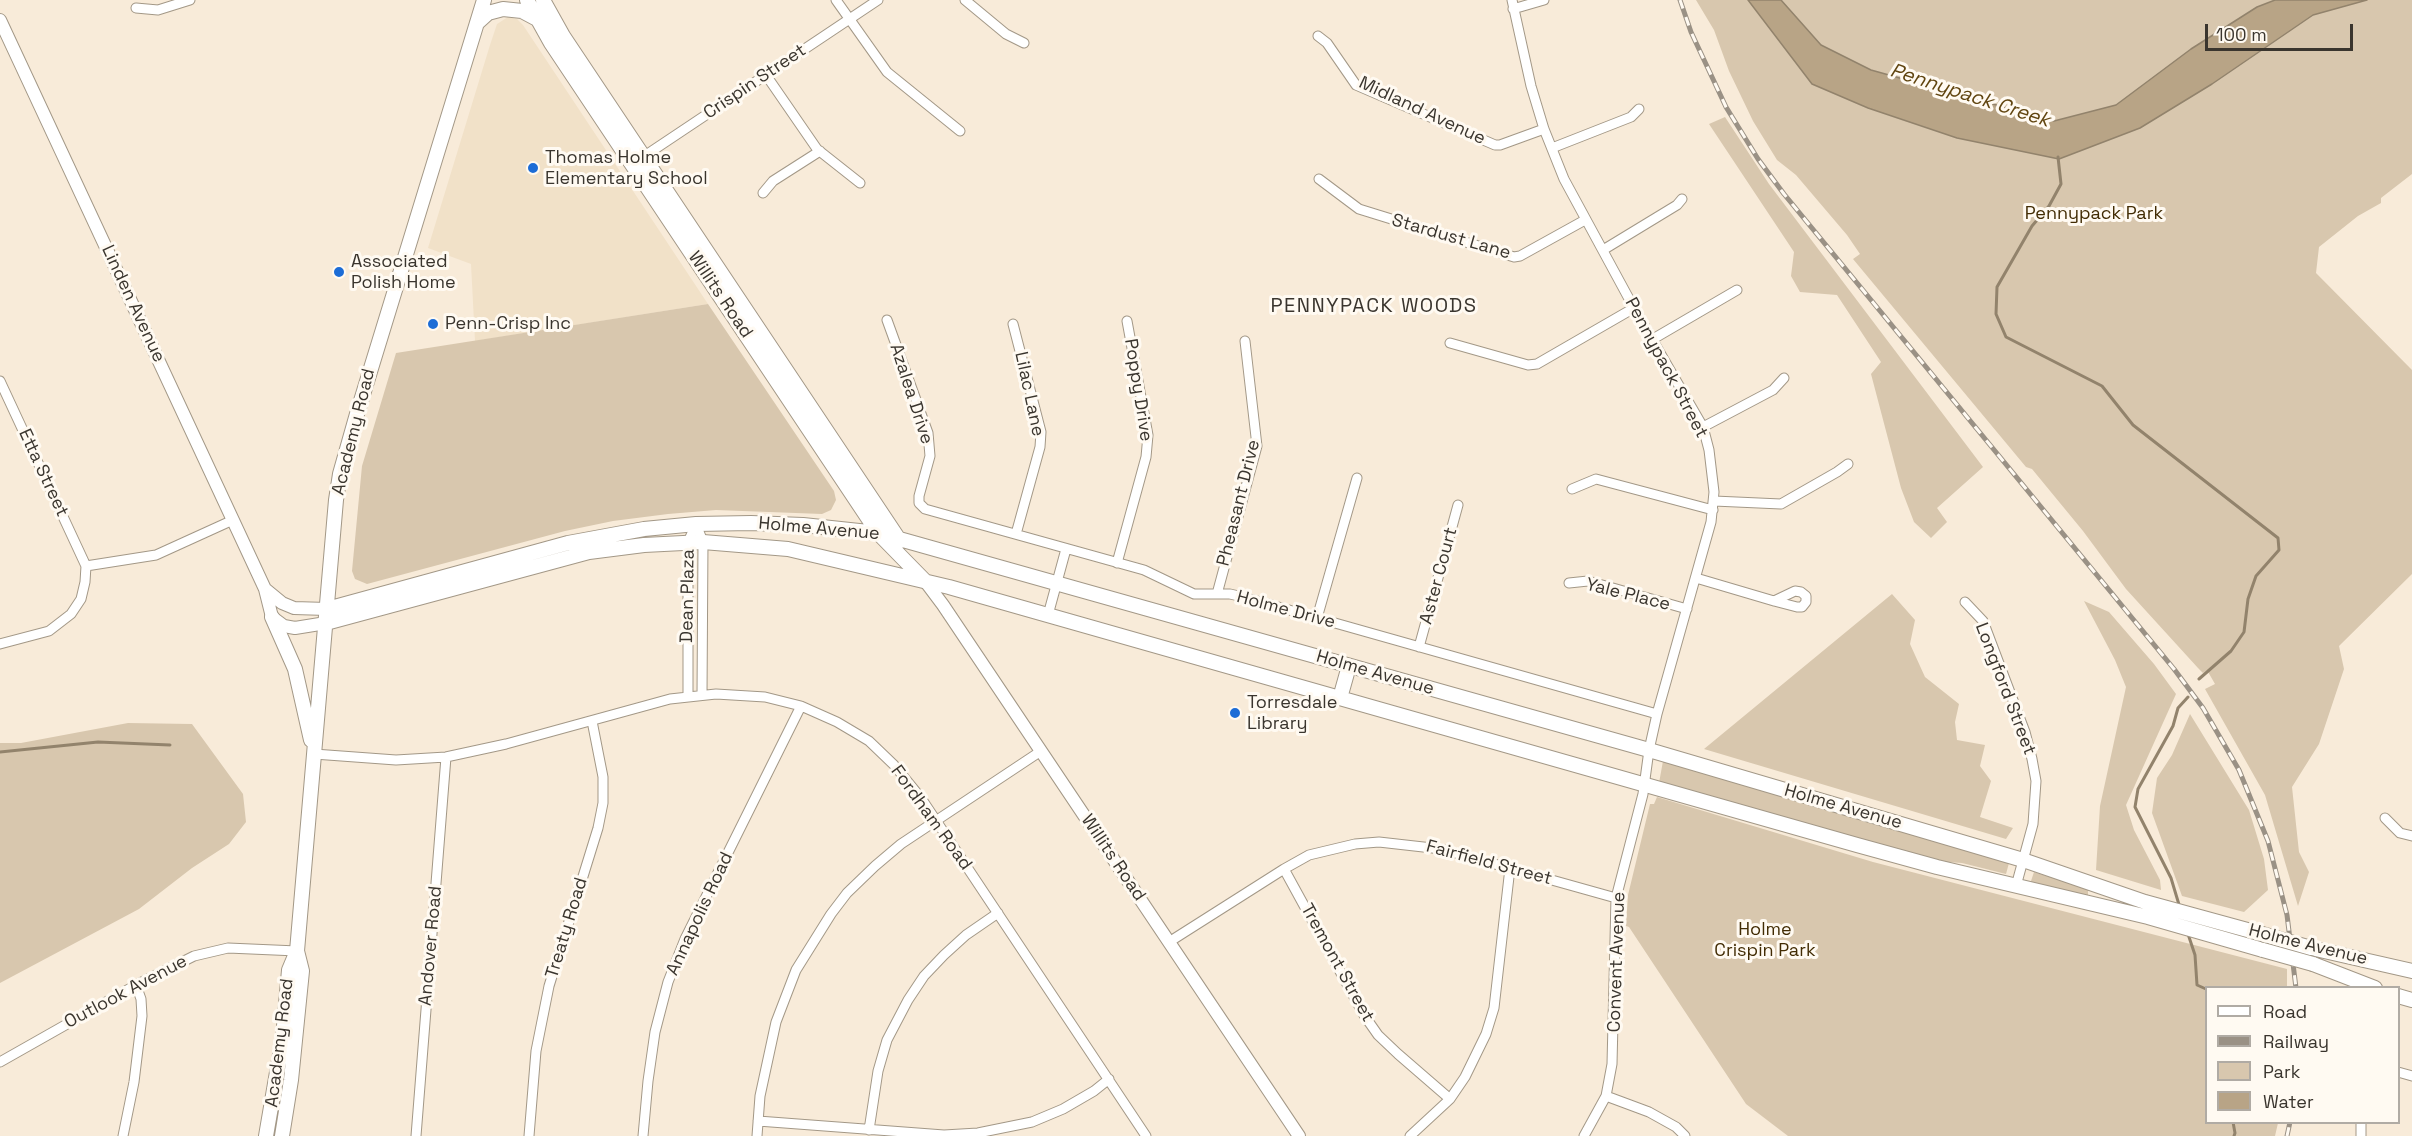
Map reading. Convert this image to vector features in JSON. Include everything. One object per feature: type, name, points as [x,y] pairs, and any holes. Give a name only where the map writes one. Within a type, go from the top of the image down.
[{"type":"main road","name":"Academy Road","points":[[266,1136],[283,1037],[289,970],[297,951],[336,500],[346,450],[484,0]]},
{"type":"main road","name":"Willits Road","points":[[527,0],[537,19],[899,539],[925,581]]},
{"type":"main road","name":"Willits Road","points":[[543,0],[562,36],[638,161],[878,533],[925,581]]},
{"type":"main road","points":[[476,24],[488,13],[503,9],[522,11],[537,19]]},
{"type":"main road","name":"Holme Avenue","points":[[326,616],[568,543],[644,529],[696,524],[777,524],[878,533],[1649,750],[2023,860],[2145,902],[2311,948],[2412,971]]},
{"type":"main road","name":"Holme Avenue","points":[[326,616],[571,555],[625,547],[703,542],[753,545],[805,552],[925,581],[1048,615],[1925,864],[2206,933],[2313,964],[2372,986]]},
{"type":"main road","points":[[272,617],[295,669],[314,754]]},
{"type":"main road","points":[[1340,698],[1349,666]]},
{"type":"main road","name":"Academy Road","points":[[282,1136],[291,1080],[302,971],[297,951]]},
{"type":"street","points":[[136,8],[158,10],[190,0]]},
{"type":"street","points":[[836,0],[887,72],[960,131]]},
{"type":"street","name":"Crispin Street","points":[[638,161],[878,0]]},
{"type":"street","points":[[965,0],[1006,34],[1024,43]]},
{"type":"street","points":[[1512,5],[1544,0]]},
{"type":"street","name":"Pennypack Street","points":[[1512,5],[1524,58],[1544,129],[1552,148],[1585,220],[1702,427],[1712,473],[1714,506],[1657,714],[1644,786]]},
{"type":"street","name":"Linden Avenue","points":[[0,20],[265,589],[272,617]]},
{"type":"street","name":"Midland Avenue","points":[[1318,36],[1327,43],[1356,85],[1495,145],[1544,129]]},
{"type":"street","points":[[766,75],[820,151],[860,183]]},
{"type":"street","points":[[1552,148],[1631,117],[1639,109]]},
{"type":"street","points":[[764,193],[773,181],[820,151]]},
{"type":"street","name":"Stardust Lane","points":[[1318,179],[1359,209],[1514,257],[1520,256],[1585,220]]},
{"type":"street","points":[[1603,250],[1677,206],[1682,200]]},
{"type":"street","points":[[1653,339],[1737,290]]},
{"type":"street","points":[[1450,343],[1528,365],[1537,364],[1634,308]]},
{"type":"street","name":"Azalea Drive","points":[[887,320],[928,433],[930,446],[919,503]]},
{"type":"street","name":"Poppy Drive","points":[[1117,563],[1146,457],[1148,435],[1127,321]]},
{"type":"street","name":"Lilac Lane","points":[[1013,324],[1041,432],[1040,447],[1016,534]]},
{"type":"street","name":"Pheasant Drive","points":[[1217,594],[1257,446],[1245,341]]},
{"type":"street","points":[[1702,427],[1773,390],[1784,378]]},
{"type":"street","name":"Etta Street","points":[[0,381],[86,566]]},
{"type":"street","points":[[1572,489],[1596,479],[1714,506],[1781,504],[1848,464]]},
{"type":"street","points":[[1317,618],[1357,478]]},
{"type":"street","name":"Holme Drive","points":[[919,503],[925,509],[1144,570],[1194,594],[1243,597],[1657,714]]},
{"type":"street","name":"Aster Court","points":[[1419,646],[1458,505]]},
{"type":"street","points":[[0,644],[49,631],[66,620],[81,599],[86,566],[156,555],[233,520]]},
{"type":"street","name":"Dean Plaza","points":[[696,524],[703,542],[702,695]]},
{"type":"street","name":"Dean Plaza","points":[[688,697],[688,542],[696,524]]},
{"type":"street","points":[[1048,615],[1066,549]]},
{"type":"street","points":[[1696,578],[1774,601]]},
{"type":"street","name":"Willits Road","points":[[925,581],[1299,1136]]},
{"type":"street","name":"Yale Place","points":[[1569,583],[1588,581],[1687,609]]},
{"type":"street","points":[[265,589],[282,603],[326,616]]},
{"type":"street","name":"Longford Street","points":[[1965,602],[1983,621],[2025,732],[2036,781],[2034,824],[2016,886]]},
{"type":"street","points":[[272,617],[284,626],[295,628],[326,616]]},
{"type":"street","name":"Fordham Road","points":[[314,754],[396,760],[446,757],[506,744],[670,699],[702,695],[737,694],[765,698],[801,706],[837,722],[869,741],[894,765],[921,798],[1146,1136]]},
{"type":"street","name":"Annapolis Road","points":[[643,1136],[654,1042],[668,982],[685,939],[801,706]]},
{"type":"street","name":"Treaty Road","points":[[529,1136],[536,1051],[549,986],[598,828],[603,803],[603,777],[592,721]]},
{"type":"street","points":[[757,1136],[767,1058],[776,1022],[796,970],[812,942],[847,893],[875,866],[936,820],[1041,751]]},
{"type":"street","name":"Andover Road","points":[[416,1136],[446,757]]},
{"type":"street","name":"Convent Avenue","points":[[1584,1136],[1605,1096],[1612,1064],[1616,898],[1644,786]]},
{"type":"street","points":[[2385,818],[2400,833],[2412,837]]},
{"type":"street","name":"Fairfield Street","points":[[1169,942],[1284,868],[1309,855],[1331,848],[1379,842],[1441,849],[1616,898]]},
{"type":"street","name":"Tremont Street","points":[[1284,868],[1364,1016],[1398,1054],[1450,1098]]},
{"type":"street","points":[[1410,1136],[1435,1115],[1450,1098],[1476,1058],[1494,1008],[1510,868]]},
{"type":"street","points":[[869,1130],[878,1071],[888,1040],[908,1000],[924,976],[944,955],[966,935],[998,913]]},
{"type":"street","name":"Outlook Avenue","points":[[0,1062],[179,962],[212,951],[244,948],[297,951]]},
{"type":"street","points":[[123,1136],[134,1082],[142,1016],[141,999],[136,985]]},
{"type":"street","points":[[758,1121],[944,1135],[1005,1129],[1032,1122],[1063,1109],[1094,1091],[1108,1079]]},
{"type":"street","points":[[1605,1096],[1649,1112],[1685,1136]]},
{"type":"shaded area","points":[[508,17],[517,19],[523,25],[708,304],[475,341],[471,264],[428,248],[497,24]]},
{"type":"green space","name":"Pennypack Park","points":[[1696,0],[2412,0],[2412,174],[2381,198],[2381,203],[2358,216],[2319,247],[2316,273],[2412,370],[2412,574],[2339,646],[2344,669],[2319,744],[2292,787],[2299,852],[2309,872],[2298,906],[2265,795],[2205,689],[2215,684],[2207,670],[2203,673],[2198,668],[2126,589],[2083,531],[2032,469],[2026,467],[1853,259],[1860,254],[1847,235],[1796,175],[1777,160],[1753,121],[1729,71],[1714,30]]},
{"type":"green space","points":[[1725,117],[1769,184],[1983,467],[1937,508],[1947,522],[1931,538],[1914,522],[1901,488],[1871,374],[1881,362],[1837,295],[1800,292],[1791,276],[1794,252],[1709,124]]},
{"type":"green space","points":[[708,304],[834,491],[836,500],[831,510],[822,514],[716,510],[613,521],[565,531],[367,584],[355,579],[352,571],[362,466],[396,353]]},
{"type":"green space","points":[[1892,594],[1915,620],[1910,644],[1925,677],[1959,704],[1955,722],[1957,740],[1985,745],[1980,766],[1991,781],[1980,817],[2013,828],[2006,839],[1704,749]]},
{"type":"green space","points":[[2084,601],[2109,612],[2154,664],[2176,694],[2126,805],[2134,830],[2160,880],[2161,890],[2096,870],[2100,806],[2126,687],[2115,660]]},
{"type":"green space","points":[[2190,714],[2249,810],[2264,859],[2268,890],[2244,912],[2182,896],[2152,813],[2157,778],[2172,755]]},
{"type":"green space","points":[[128,723],[192,724],[243,794],[246,822],[229,844],[192,868],[139,909],[0,983],[0,743],[21,743]]},
{"type":"green space","points":[[1663,761],[1922,834],[2009,863],[2006,874],[1962,863],[1933,861],[1659,783]]},
{"type":"green space","name":"Holme Crispin Park","points":[[1657,797],[1873,862],[2287,969],[2287,986],[2205,986],[2205,1124],[2278,1124],[2275,1136],[1788,1136],[1746,1104],[1629,927],[1626,926],[1628,895],[1650,804],[1654,804]]},
{"type":"green space","points":[[2034,872],[2088,889],[2088,898],[2030,884]]},
{"type":"water","points":[[1748,0],[1781,0],[1821,45],[1871,70],[2054,121],[2116,105],[2191,49],[2257,7],[2275,0],[2367,0],[2313,15],[2212,84],[2140,128],[2059,159],[1957,138],[1868,108],[1812,84]]},
{"type":"waterway","points":[[2058,157],[2061,184],[2049,206],[2032,226],[1997,287],[1996,314],[2006,337],[2102,386],[2133,425],[2278,538],[2279,550],[2256,576],[2248,599],[2244,632],[2231,651],[2199,679]]},
{"type":"waterway","points":[[2180,908],[2171,878],[2135,807],[2138,789],[2173,726],[2178,708],[2188,697]]},
{"type":"waterway","points":[[0,752],[98,742],[170,745]]},
{"type":"waterway","points":[[2188,934],[2195,955],[2197,985],[2205,989]]},
{"type":"waterway","points":[[2233,1124],[2234,1136]]},
{"type":"railway","points":[[1680,0],[1691,32],[1726,107],[1758,159],[1784,194],[2174,669],[2203,708],[2239,770],[2268,841],[2287,915],[2296,986]]},
{"type":"railway","points":[[2287,1136],[2290,1124]]},
{"type":"place","name":"Thomas Holme Elementary School","points":[[533,168]]},
{"type":"place","name":"Associated Polish Home","points":[[339,272]]},
{"type":"place","name":"Penn-Crisp Inc","points":[[433,324]]},
{"type":"place","name":"Torresdale Library","points":[[1235,713]]},
{"type":"district","name":"PENNYPACK WOODS","points":[[1374,307]]},
{"type":"water label","name":"Pennypack Creek","points":[[1970,96]]}]
